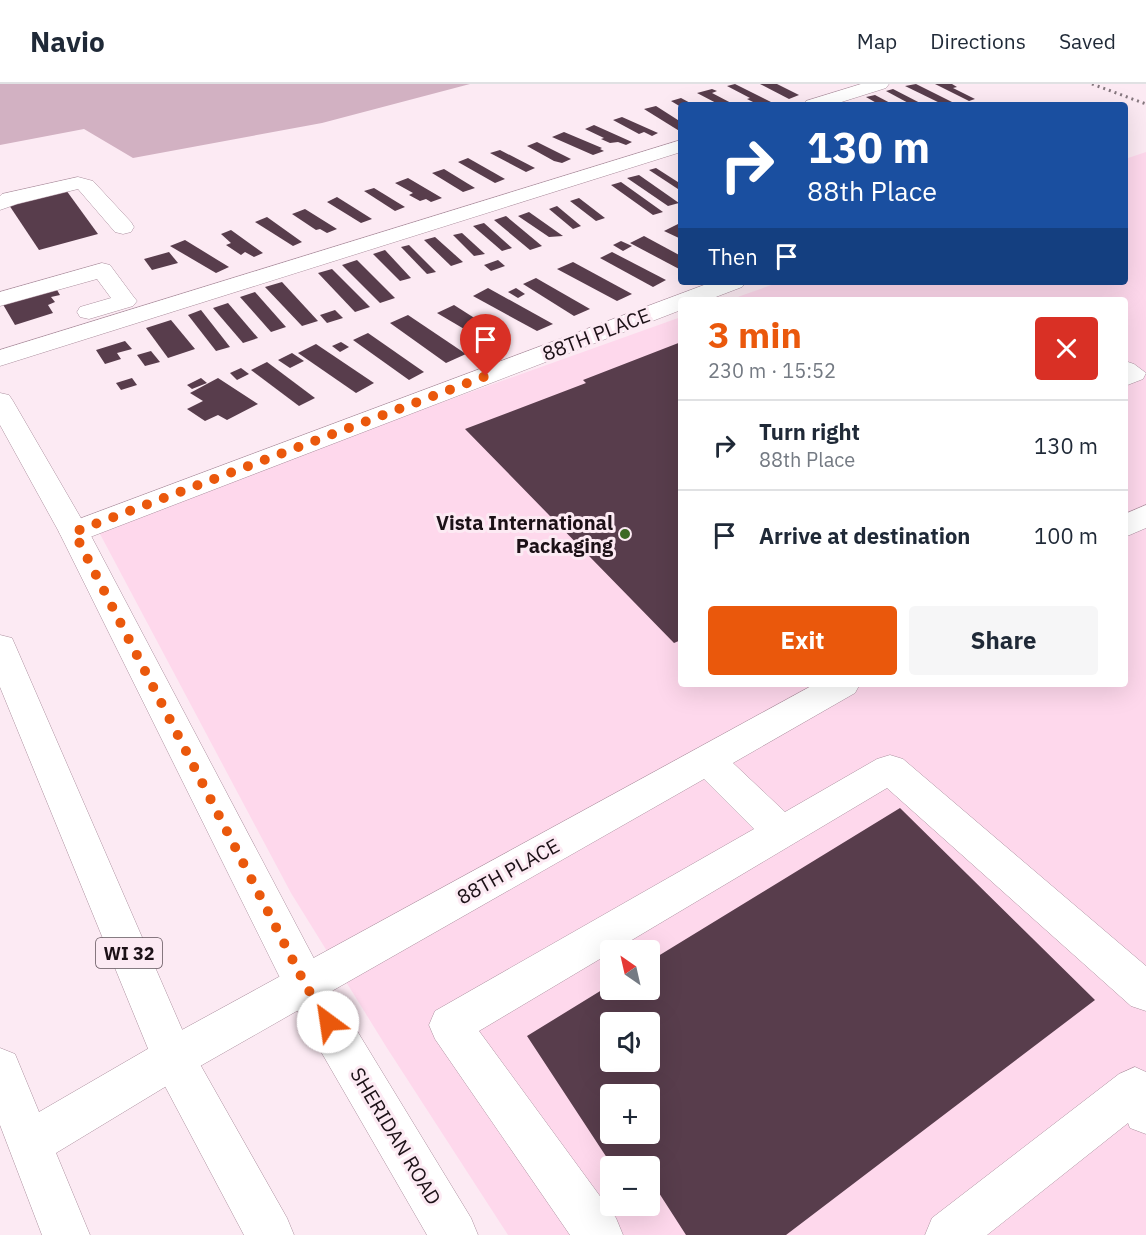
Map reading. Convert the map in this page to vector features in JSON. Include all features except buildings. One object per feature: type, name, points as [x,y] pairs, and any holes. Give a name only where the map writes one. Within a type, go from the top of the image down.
[{"type":"street","points":[[823,102],[880,84]]},
{"type":"street","points":[[0,358],[678,147]]},
{"type":"street","points":[[0,204],[10,199],[78,183],[86,185],[123,227]]},
{"type":"street","points":[[0,299],[102,270],[125,301],[0,340]]},
{"type":"street","points":[[694,297],[726,285]]},
{"type":"street","name":"88TH PLACE","points":[[74,532],[678,303]]},
{"type":"street","name":"SHERIDAN ROAD","points":[[0,401],[74,532],[305,984],[454,1235]]},
{"type":"street","points":[[1128,525],[1146,515]]},
{"type":"street","name":"WI 32","points":[[5,670],[173,1058],[270,1235]]},
{"type":"street","name":"88TH PLACE","points":[[28,1144],[173,1058],[838,687]]},
{"type":"street","points":[[707,760],[781,832]]},
{"type":"street","points":[[598,1235],[450,1025],[890,769],[1146,992]]},
{"type":"street","points":[[0,1069],[66,1235]]},
{"type":"street","points":[[949,1235],[1142,1093]]},
{"type":"shaded area","points":[[0,84],[470,84],[322,123],[133,158],[84,129],[0,145]]},
{"type":"shaded area","points":[[1146,152],[1146,1235],[508,1235],[387,1048],[291,893],[100,534],[103,528],[292,456],[678,318],[678,687],[1128,687],[1128,297],[738,297],[772,285],[1128,285],[1128,158]]},
{"type":"railway","points":[[1092,84],[1146,104]]},
{"type":"place","name":"Vista International Packaging","points":[[625,534]]},
{"type":"route","points":[[328,1022],[305,984],[74,532],[486,376]]}]
